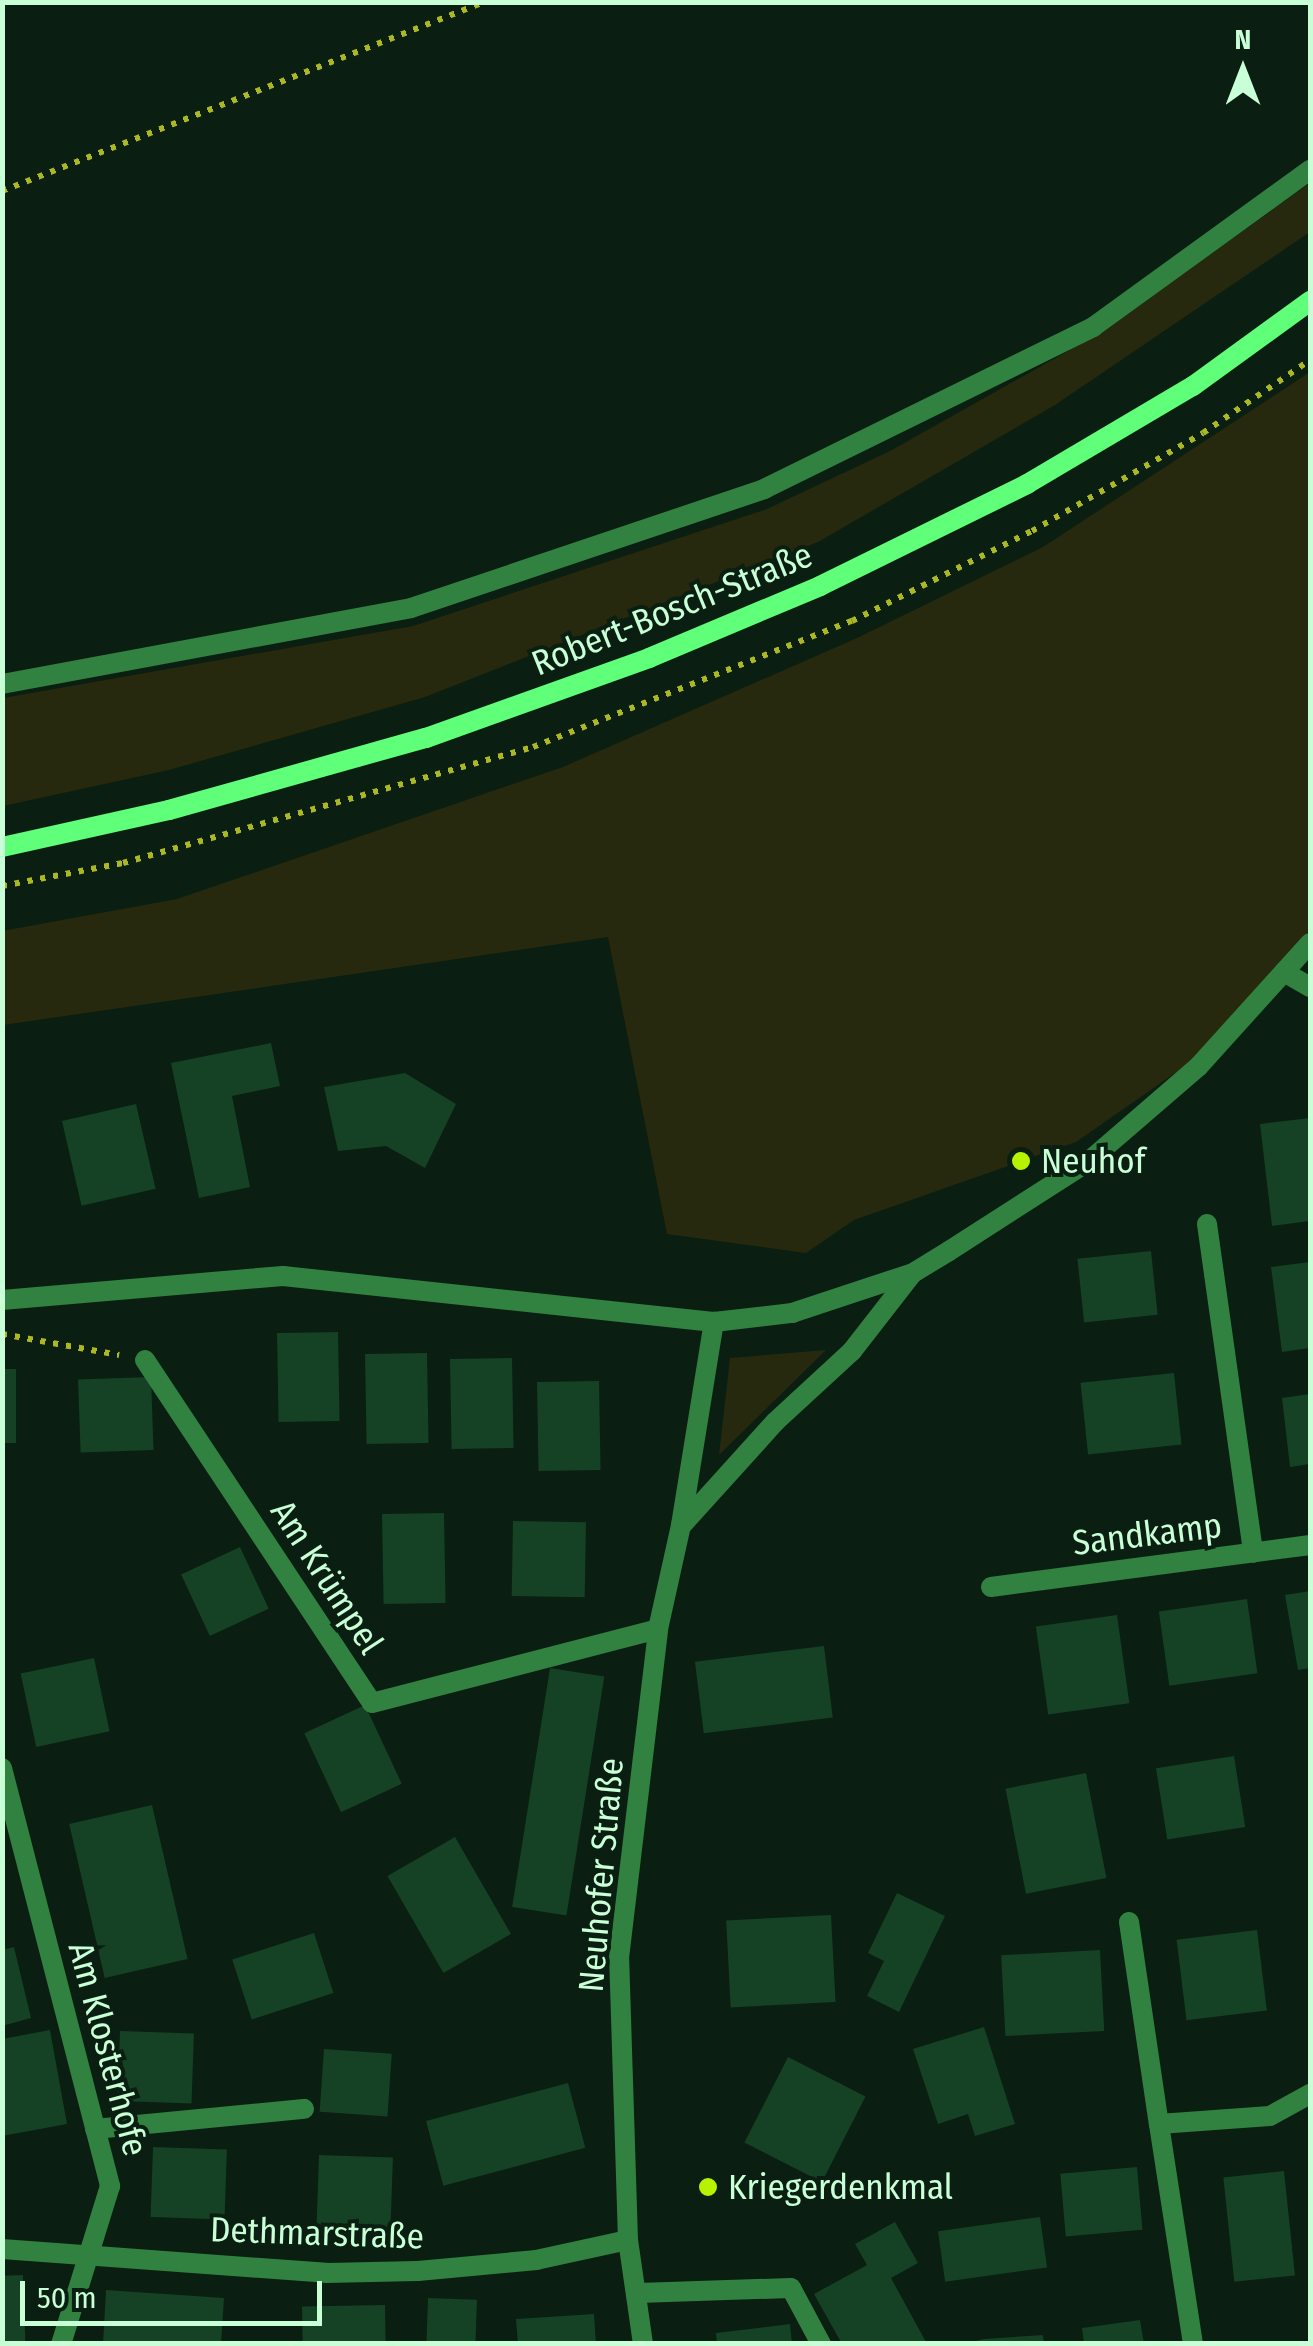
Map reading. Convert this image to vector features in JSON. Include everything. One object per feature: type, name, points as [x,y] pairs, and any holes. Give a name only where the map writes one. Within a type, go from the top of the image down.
[{"type":"main road","name":"Robert-Bosch-Straße","points":[[2,847],[169,810],[426,738],[649,658],[820,586],[1027,484],[1193,386],[1310,301]]},
{"type":"street","points":[[2,684],[411,608],[764,489],[1094,327],[1310,170]]},
{"type":"street","name":"Neuhofer Straße","points":[[643,2344],[628,2240],[620,1958],[658,1629],[682,1525],[714,1322],[792,1313],[913,1273],[1089,1161],[1198,1067],[1310,943]]},
{"type":"street","points":[[1284,972],[1310,987]]},
{"type":"street","points":[[1207,1224],[1253,1553]]},
{"type":"street","name":"Neuhofer Straße","points":[[682,1525],[775,1422],[852,1351],[913,1273]]},
{"type":"street","points":[[2,1300],[283,1276],[714,1322]]},
{"type":"street","name":"Am Krümpel","points":[[145,1360],[372,1703],[658,1629]]},
{"type":"street","name":"Sandkamp","points":[[992,1587],[1310,1545]]},
{"type":"street","name":"Am Klosterhofe","points":[[2,1768],[110,2186],[86,2252],[61,2344]]},
{"type":"street","points":[[1129,1922],[1193,2344]]},
{"type":"street","points":[[1159,2124],[1270,2116],[1310,2094]]},
{"type":"street","points":[[95,2129],[304,2109]]},
{"type":"street","name":"Dethmarstraße","points":[[2,2249],[86,2252],[326,2273],[418,2272],[536,2260],[628,2240]]},
{"type":"street","points":[[638,2293],[791,2288],[821,2344]]},
{"type":"path","points":[[2,191],[484,2]]},
{"type":"path","points":[[2,1334],[145,1360]]},
{"type":"green space","points":[[1310,183],[1310,232],[1055,405],[818,542],[425,697],[169,770],[3,806],[3,698],[413,626],[767,509],[890,451],[1100,333]]},
{"type":"green space","points":[[1310,372],[1310,930],[1191,1062],[1076,1142],[854,1220],[806,1253],[667,1234],[608,937],[3,1025],[2,931],[177,899],[563,767],[857,638],[1043,547]]},
{"type":"green space","points":[[826,1350],[719,1455],[730,1358]]},
{"type":"building","points":[[271,1043],[280,1086],[232,1096],[250,1187],[199,1198],[171,1063]]},
{"type":"building","points":[[405,1073],[456,1104],[425,1168],[386,1146],[338,1151],[324,1087]]},
{"type":"building","points":[[136,1104],[156,1189],[82,1206],[62,1121]]},
{"type":"building","points":[[1310,1118],[1310,1221],[1272,1226],[1260,1124]]},
{"type":"building","points":[[1151,1251],[1158,1315],[1084,1322],[1077,1259]]},
{"type":"building","points":[[1310,1262],[1310,1348],[1282,1352],[1271,1267]]},
{"type":"building","points":[[338,1332],[340,1421],[279,1422],[277,1333]]},
{"type":"building","points":[[427,1353],[429,1443],[367,1444],[365,1354]]},
{"type":"building","points":[[512,1358],[514,1448],[452,1449],[450,1359]]},
{"type":"building","points":[[2,1369],[16,1369],[16,1443],[2,1443]]},
{"type":"building","points":[[1174,1373],[1182,1445],[1088,1454],[1081,1383]]},
{"type":"building","points":[[151,1377],[154,1450],[81,1453],[78,1380]]},
{"type":"building","points":[[599,1381],[601,1470],[539,1471],[537,1382]]},
{"type":"building","points":[[1310,1394],[1310,1464],[1290,1467],[1282,1398]]},
{"type":"building","points":[[444,1513],[446,1603],[384,1604],[382,1514]]},
{"type":"building","points":[[513,1521],[586,1522],[585,1597],[512,1596]]},
{"type":"building","points":[[240,1547],[269,1609],[210,1636],[181,1574]]},
{"type":"building","points":[[1310,1591],[1310,1668],[1298,1670],[1285,1595]]},
{"type":"building","points":[[1247,1599],[1257,1673],[1169,1686],[1159,1611]]},
{"type":"building","points":[[1117,1615],[1129,1703],[1048,1715],[1036,1626]]},
{"type":"building","points":[[824,1646],[833,1717],[704,1733],[695,1662]]},
{"type":"building","points":[[94,1658],[110,1731],[36,1747],[21,1674]]},
{"type":"building","points":[[550,1668],[604,1677],[566,1916],[512,1907]]},
{"type":"building","points":[[365,1705],[402,1784],[341,1812],[304,1733]]},
{"type":"building","points":[[1234,1756],[1245,1827],[1167,1839],[1156,1768]]},
{"type":"building","points":[[1086,1773],[1106,1878],[1026,1894],[1006,1789]]},
{"type":"building","points":[[152,1805],[188,1959],[105,1978],[69,1824]]},
{"type":"building","points":[[455,1837],[511,1934],[443,1973],[387,1876]]},
{"type":"building","points":[[897,1893],[945,1916],[899,2012],[867,1996],[884,1961],[868,1953]]},
{"type":"building","points":[[831,1915],[836,2002],[731,2007],[726,1920]]},
{"type":"building","points":[[1257,1930],[1267,2010],[1186,2020],[1177,1940]]},
{"type":"building","points":[[314,1933],[333,1993],[252,2019],[232,1960]]},
{"type":"building","points":[[14,1947],[31,2018],[2,2026],[2,1950]]},
{"type":"building","points":[[1100,1950],[1104,2031],[1005,2036],[1001,1955]]},
{"type":"building","points":[[984,2027],[1015,2124],[975,2136],[968,2114],[938,2124],[913,2049]]},
{"type":"building","points":[[50,2030],[67,2124],[2,2136],[2,2039]]},
{"type":"building","points":[[120,2031],[194,2034],[192,2104],[118,2101]]},
{"type":"building","points":[[324,2049],[392,2054],[387,2117],[320,2112]]},
{"type":"building","points":[[788,2057],[866,2096],[822,2182],[744,2143]]},
{"type":"building","points":[[568,2083],[585,2148],[443,2186],[426,2121]]},
{"type":"building","points":[[153,2147],[227,2150],[225,2220],[151,2217]]},
{"type":"building","points":[[319,2155],[393,2158],[391,2228],[317,2225]]},
{"type":"building","points":[[1137,2167],[1142,2230],[1066,2236],[1060,2174]]},
{"type":"building","points":[[1284,2171],[1295,2275],[1234,2282],[1223,2177]]},
{"type":"building","points":[[1040,2217],[1047,2268],[945,2282],[938,2231]]},
{"type":"building","points":[[895,2222],[918,2263],[891,2278],[926,2342],[842,2344],[814,2294],[867,2265],[855,2244]]},
{"type":"building","points":[[23,2275],[25,2344],[4,2344],[2,2276]]},
{"type":"building","points":[[106,2290],[224,2298],[221,2344],[103,2344]]},
{"type":"building","points":[[428,2298],[477,2300],[475,2344],[426,2344]]},
{"type":"building","points":[[385,2305],[386,2344],[303,2344],[302,2306]]},
{"type":"building","points":[[594,2314],[596,2344],[518,2344],[516,2319]]},
{"type":"building","points":[[1140,2320],[1144,2344],[1084,2344],[1082,2328]]},
{"type":"building","points":[[790,2324],[792,2344],[717,2344],[716,2333]]},
{"type":"building","points":[[1043,2335],[1044,2344],[963,2344],[984,2339]]},
{"type":"place","name":"Neuhof","points":[[1021,1161]]},
{"type":"place","name":"Kriegerdenkmal","points":[[708,2187]]}]
